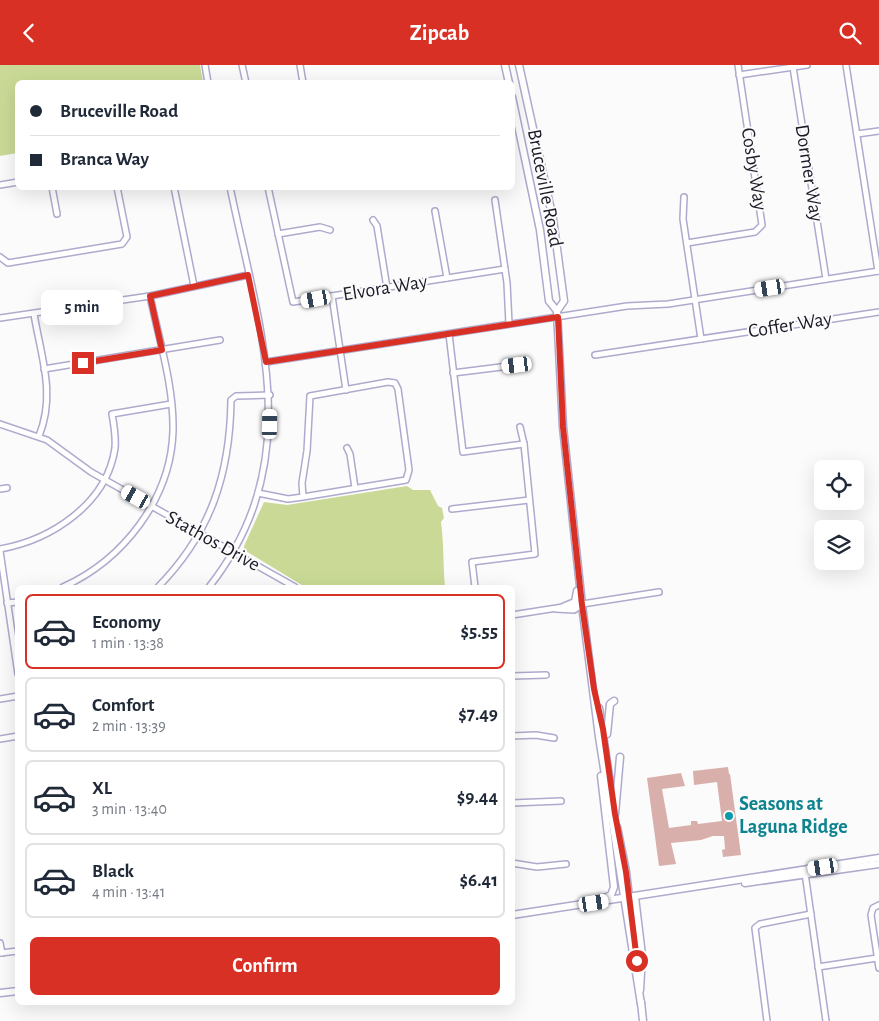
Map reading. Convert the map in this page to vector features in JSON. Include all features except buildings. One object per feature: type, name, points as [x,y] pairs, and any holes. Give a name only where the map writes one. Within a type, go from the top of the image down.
[{"type":"main road","points":[[505,65],[508,80]]},
{"type":"main road","name":"Bruceville Road","points":[[518,65],[553,219],[564,301],[558,314],[563,427],[582,605],[602,759],[642,955],[641,1005]]},
{"type":"main road","name":"Bruceville Road","points":[[515,111],[540,230],[550,301],[558,314]]},
{"type":"main road","points":[[560,608],[576,600],[580,583]]},
{"type":"main road","name":"Bruceville Road","points":[[594,689],[605,745],[629,898],[643,1021]]},
{"type":"main road","points":[[605,745],[610,704],[614,701]]},
{"type":"main road","points":[[615,814],[620,757]]},
{"type":"main road","points":[[594,903],[609,897],[614,887],[602,790],[602,759]]},
{"type":"main road","points":[[805,873],[879,858]]},
{"type":"main road","points":[[515,915],[704,886],[879,864]]},
{"type":"main road","points":[[0,993],[15,991]]},
{"type":"street","points":[[207,80],[205,66],[212,65]]},
{"type":"street","points":[[242,65],[245,80]]},
{"type":"street","points":[[300,65],[302,80]]},
{"type":"street","name":"Cosby Way","points":[[687,243],[755,232],[762,225],[738,65]]},
{"type":"street","points":[[739,75],[807,65]]},
{"type":"street","points":[[266,362],[448,334],[558,314],[696,299],[879,271],[846,65]]},
{"type":"street","name":"Dormer Way","points":[[793,67],[826,279]]},
{"type":"street","points":[[857,134],[879,131]]},
{"type":"street","points":[[0,185],[15,182]]},
{"type":"street","points":[[52,190],[56,214]]},
{"type":"street","points":[[0,257],[8,263],[122,243],[127,237],[118,190]]},
{"type":"street","points":[[175,190],[194,286]]},
{"type":"street","points":[[211,585],[233,552],[258,493],[268,445],[270,395],[266,362],[231,190]]},
{"type":"street","name":"Elvora Way","points":[[269,190],[293,302],[505,269]]},
{"type":"street","points":[[684,197],[682,214],[702,339]]},
{"type":"street","points":[[495,200],[505,269],[508,324]]},
{"type":"street","points":[[435,211],[447,278]]},
{"type":"street","points":[[374,220],[377,227],[387,288]]},
{"type":"street","points":[[278,234],[320,227],[330,230]]},
{"type":"street","points":[[0,318],[34,315],[150,296],[248,275]]},
{"type":"street","points":[[67,585],[95,569],[117,551],[152,506],[164,481],[171,451],[173,430],[162,350],[150,296]]},
{"type":"street","points":[[332,296],[346,389]]},
{"type":"street","name":"Coffer Way","points":[[595,355],[879,312]]},
{"type":"street","points":[[34,315],[48,384],[48,403],[40,436]]},
{"type":"street","points":[[448,334],[463,452],[524,444]]},
{"type":"street","points":[[44,369],[220,340]]},
{"type":"street","points":[[453,373],[517,365]]},
{"type":"street","points":[[258,493],[288,499],[303,497],[406,480],[409,475],[398,389],[395,383],[388,382],[310,397],[307,451],[302,483],[303,497]]},
{"type":"street","points":[[160,585],[178,566],[200,533],[214,503],[224,472],[230,433],[230,400],[236,396],[270,395]]},
{"type":"street","points":[[15,652],[0,550],[26,543],[59,527],[84,507],[104,479],[115,449],[112,414],[171,405]]},
{"type":"street","name":"Stathos Drive","points":[[0,424],[40,436],[104,479],[291,585]]},
{"type":"street","points":[[475,585],[472,562],[535,555],[528,500],[524,444],[520,427]]},
{"type":"street","points":[[347,448],[350,454],[355,488]]},
{"type":"street","points":[[0,489],[7,488]]},
{"type":"street","points":[[452,509],[528,500]]},
{"type":"street","points":[[515,615],[659,592]]},
{"type":"street","points":[[7,603],[15,602]]},
{"type":"street","points":[[515,676],[546,675]]},
{"type":"street","points":[[0,699],[15,696]]},
{"type":"street","points":[[515,736],[536,735],[554,738]]},
{"type":"street","points":[[0,739],[15,736]]},
{"type":"street","points":[[515,803],[561,801]]},
{"type":"street","points":[[515,863],[537,867],[566,864]]},
{"type":"street","points":[[805,873],[826,1021]]},
{"type":"street","points":[[879,905],[874,907],[871,912],[879,968]]},
{"type":"street","points":[[767,1021],[754,928],[760,924],[811,914]]},
{"type":"street","points":[[0,943],[1,953],[15,951]]},
{"type":"street","points":[[818,967],[878,958]]},
{"type":"green space","points":[[0,65],[200,65],[203,80],[15,80],[15,153],[0,156]]},
{"type":"green space","points":[[407,486],[413,490],[430,490],[438,506],[442,508],[444,518],[441,522],[445,585],[302,585],[244,550],[244,546],[264,502],[287,505]]},
{"type":"place","name":"Seasons at Laguna Ridge","points":[[729,816]]},
{"type":"route","points":[[83,363],[162,350],[150,296],[248,275],[266,362],[558,317],[563,427],[582,605],[594,689],[601,716],[615,814],[626,872],[637,961]]}]
